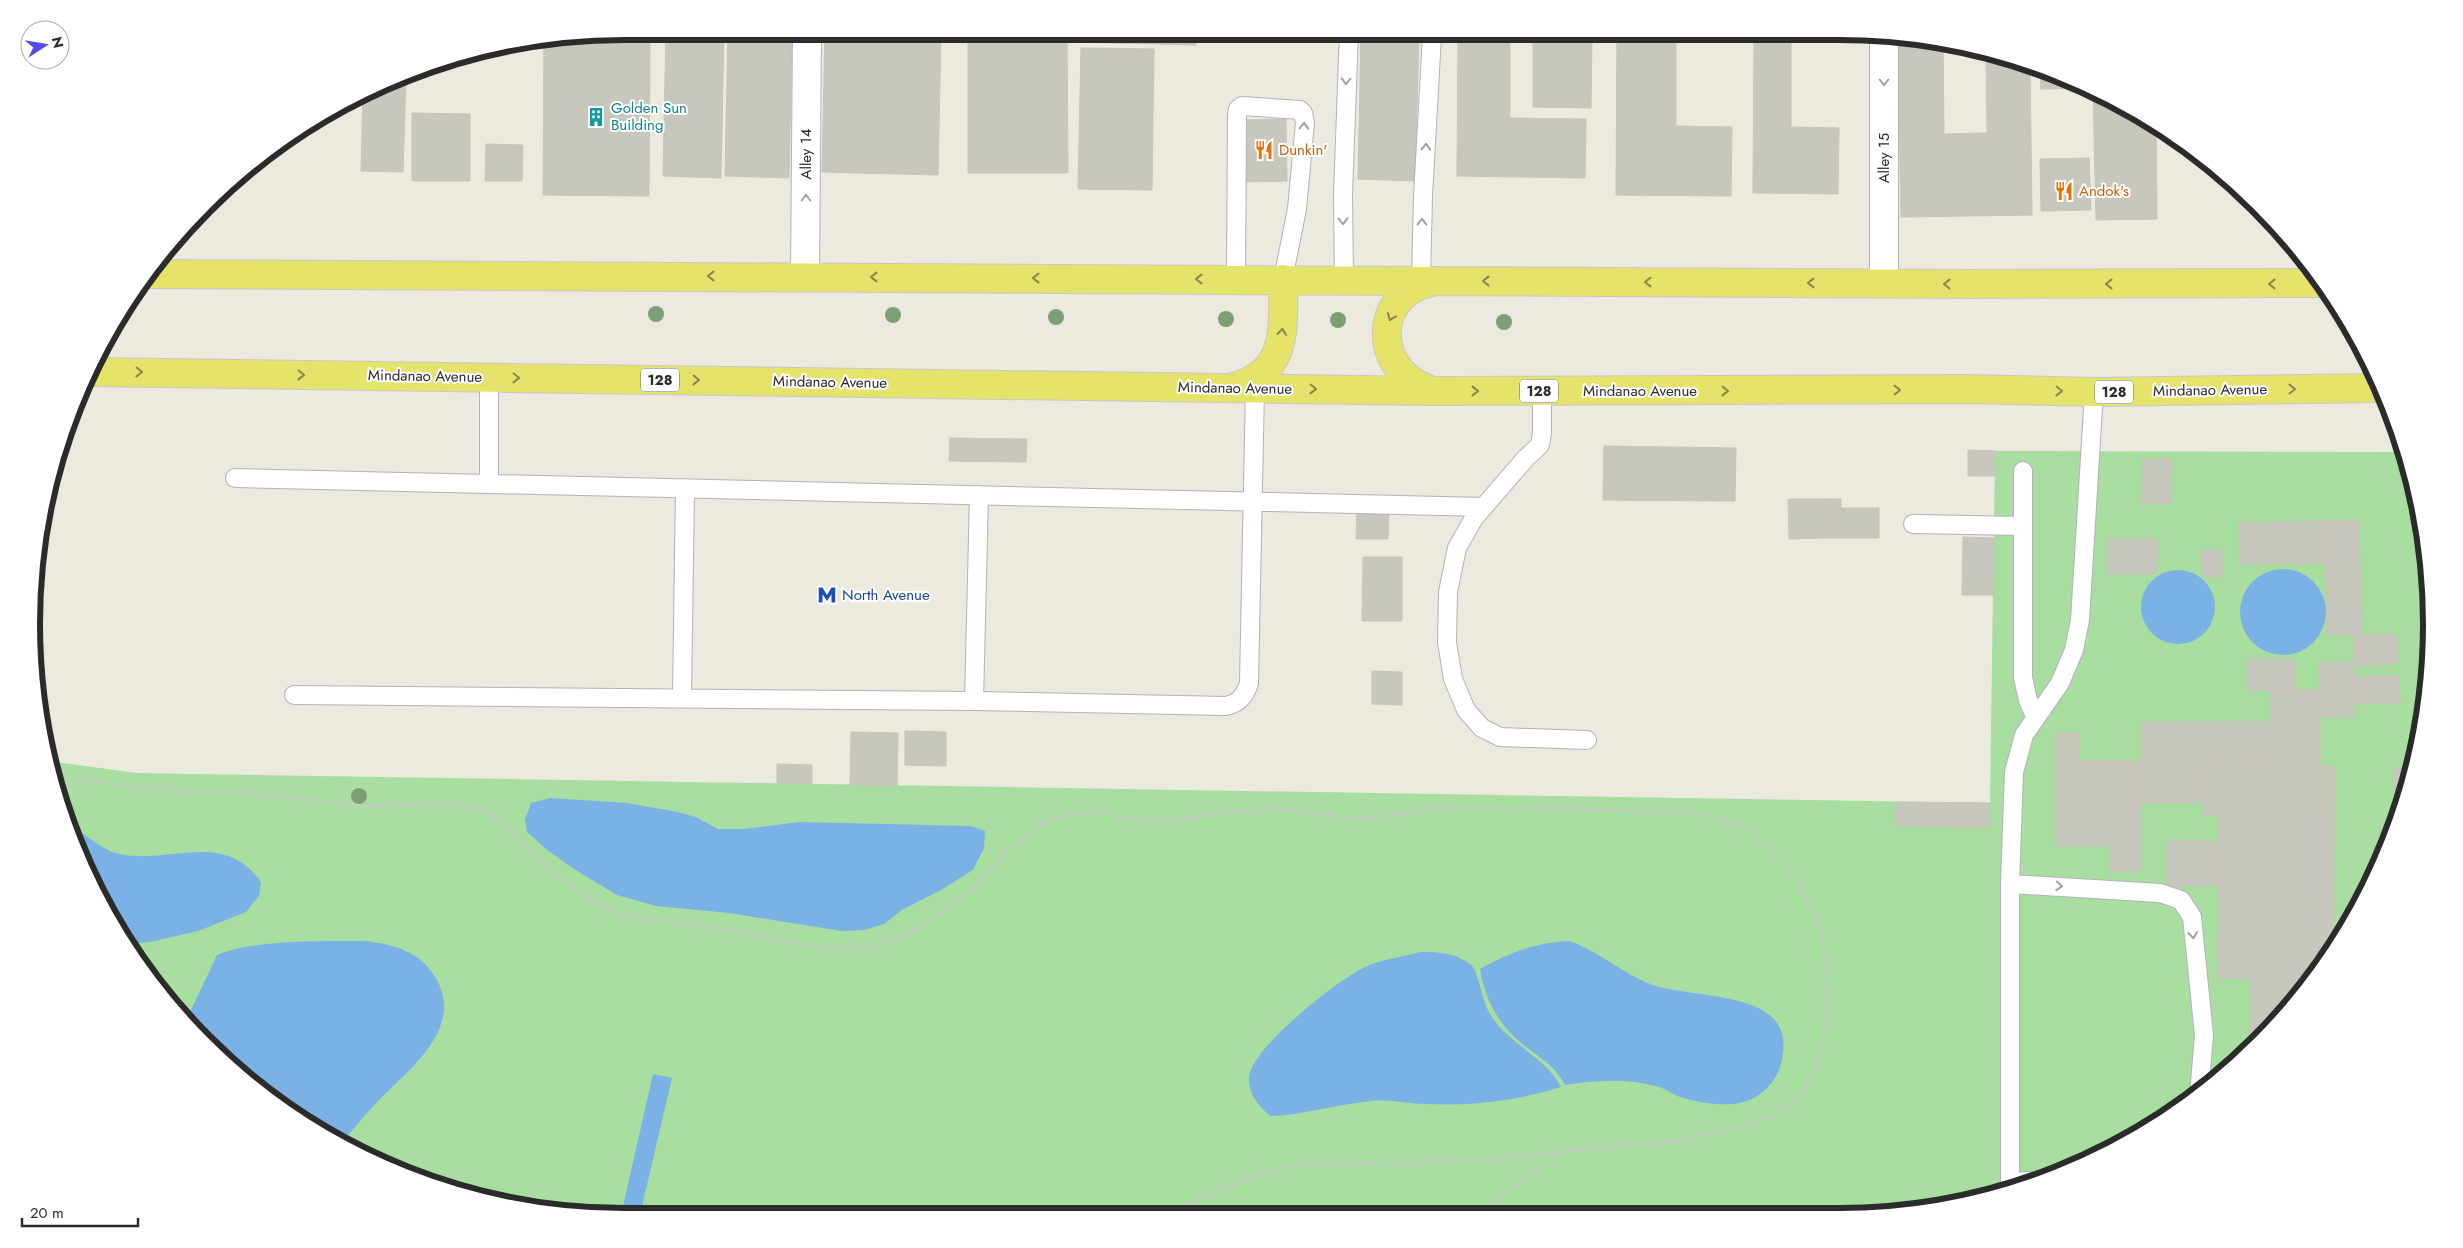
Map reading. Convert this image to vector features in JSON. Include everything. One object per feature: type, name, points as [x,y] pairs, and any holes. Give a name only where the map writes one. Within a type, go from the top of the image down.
[{"type":"main road","points":[[157,274],[2313,284]]},
{"type":"main road","points":[[1242,388],[1267,369],[1276,357],[1283,329],[1283,280]]},
{"type":"main road","points":[[1431,280],[1407,293],[1395,306],[1388,323],[1386,341],[1391,359],[1401,374],[1415,385],[1432,391]]},
{"type":"main road","name":"Mindanao Avenue","points":[[97,372],[1432,391],[1965,389],[2094,392],[2373,388]]},
{"type":"street","name":"Alley 14","points":[[805,277],[807,40]]},
{"type":"street","name":"Alley 15","points":[[1884,42],[1884,283]]},
{"type":"lane","points":[[1344,280],[1343,194],[1349,40]]},
{"type":"lane","points":[[1431,280],[1423,196],[1432,40]]},
{"type":"lane","points":[[1236,279],[1237,115],[1238,109],[1242,106],[1300,110],[1303,113],[1304,123],[1297,210],[1283,280]]},
{"type":"lane","points":[[488,484],[489,377]]},
{"type":"lane","points":[[294,695],[974,701],[1216,706],[1234,704],[1246,692],[1249,683],[1253,502],[1242,388]]},
{"type":"lane","points":[[1542,391],[1542,432],[1540,445],[1526,458],[1474,518],[1457,548],[1448,592],[1448,652],[1453,679],[1466,710],[1482,728],[1500,736],[1587,740]]},
{"type":"lane","points":[[2010,1182],[2010,884],[2014,772],[2024,735],[2063,675],[2074,650],[2080,620],[2094,392]]},
{"type":"lane","points":[[2023,471],[2023,678],[2028,700],[2036,718]]},
{"type":"lane","points":[[235,478],[1484,507]]},
{"type":"lane","points":[[682,698],[685,488]]},
{"type":"lane","points":[[974,701],[979,495]]},
{"type":"lane","points":[[1912,524],[2023,526]]},
{"type":"lane","points":[[2010,884],[2160,892],[2182,900],[2192,917],[2204,1035],[2200,1083]]},
{"type":"path","points":[[61,777],[134,787],[263,795],[377,806],[450,803],[480,810],[504,824],[534,855],[575,890],[622,916],[691,924],[831,949],[857,949],[884,943],[916,930],[972,890],[1012,846],[1040,825],[1065,815],[1102,813],[1135,821],[1186,819],[1217,813],[1278,809],[1361,819],[1442,808],[1667,811],[1714,816],[1749,829],[1796,879],[1810,904],[1819,929],[1826,959],[1829,992],[1826,1025],[1816,1068],[1799,1098],[1768,1118],[1738,1128],[1677,1140],[1466,1161],[1308,1165],[1272,1170],[1176,1208]]},
{"type":"path","points":[[1485,1208],[1561,1151]]},
{"type":"green space","points":[[1995,451],[2397,452],[2412,510],[2422,586],[2422,662],[2418,700],[2412,738],[2403,775],[2379,847],[2345,916],[2325,948],[2302,980],[2252,1037],[2195,1087],[2131,1130],[2062,1164],[2027,1177],[1953,1197],[1915,1203],[1839,1208],[624,1208],[586,1207],[510,1197],[436,1177],[401,1164],[332,1130],[268,1087],[211,1037],[161,980],[118,916],[84,847],[71,812],[57,762],[137,773],[1990,803]]},
{"type":"water","points":[[2283,569],[2299,572],[2307,576],[2319,588],[2323,596],[2326,612],[2323,628],[2319,636],[2307,648],[2299,652],[2283,655],[2267,652],[2259,648],[2247,636],[2243,628],[2240,612],[2243,596],[2247,588],[2259,576],[2267,572]]},
{"type":"water","points":[[2178,570],[2192,573],[2204,581],[2212,593],[2215,607],[2212,621],[2204,633],[2192,641],[2178,644],[2164,641],[2152,633],[2144,621],[2141,607],[2144,593],[2152,581],[2164,573]]},
{"type":"water","points":[[550,798],[627,803],[678,812],[696,817],[718,829],[744,829],[799,822],[971,826],[985,831],[984,848],[973,870],[941,890],[902,910],[884,924],[865,930],[841,931],[729,913],[656,906],[617,895],[574,869],[546,849],[527,832],[525,820],[531,803]]},
{"type":"water","points":[[78,830],[99,845],[119,854],[158,856],[195,852],[213,853],[230,857],[246,866],[261,882],[259,896],[246,912],[198,931],[150,942],[135,943],[100,882]]},
{"type":"water","points":[[311,941],[366,941],[397,947],[415,956],[431,970],[437,980],[443,998],[443,1016],[438,1032],[428,1048],[347,1138],[300,1110],[268,1087],[211,1037],[190,1014],[217,955],[251,946]]},
{"type":"water","points":[[1569,941],[1580,945],[1631,975],[1653,985],[1743,1002],[1762,1010],[1777,1023],[1783,1041],[1780,1067],[1775,1079],[1756,1097],[1744,1102],[1730,1104],[1714,1104],[1690,1100],[1659,1087],[1636,1082],[1600,1081],[1565,1085],[1553,1068],[1526,1047],[1501,1022],[1486,992],[1480,969],[1523,949]]},
{"type":"water","points":[[1420,952],[1453,956],[1471,965],[1476,974],[1487,1008],[1497,1024],[1506,1034],[1546,1067],[1561,1087],[1494,1102],[1425,1104],[1392,1101],[1359,1102],[1296,1114],[1270,1116],[1255,1099],[1249,1083],[1253,1064],[1264,1049],[1317,999],[1353,974],[1378,962]]},
{"type":"water","points":[[653,1074],[672,1078],[642,1208],[623,1208]]},
{"type":"building","name":"Golden Sun Building","points":[[650,40],[649,196],[543,195],[544,46],[586,41]]},
{"type":"building","points":[[666,40],[724,40],[721,178],[663,176]]},
{"type":"building","points":[[728,40],[792,40],[789,178],[725,176]]},
{"type":"building","points":[[825,40],[941,40],[938,175],[822,172]]},
{"type":"building","points":[[968,40],[1067,40],[1068,173],[968,173]]},
{"type":"building","points":[[1070,40],[1196,40],[1196,45],[1070,42]]},
{"type":"building","points":[[1361,40],[1419,40],[1415,181],[1358,179]]},
{"type":"building","points":[[1458,40],[1510,40],[1510,118],[1586,119],[1585,178],[1457,176]]},
{"type":"building","points":[[1533,40],[1592,40],[1591,108],[1533,107]]},
{"type":"building","points":[[1617,40],[1676,40],[1676,126],[1732,127],[1731,196],[1616,195]]},
{"type":"building","points":[[1754,40],[1791,40],[1791,127],[1839,128],[1838,194],[1753,193]]},
{"type":"building","points":[[1898,43],[1943,49],[1944,134],[1987,133],[1986,59],[2030,72],[2032,215],[1901,217]]},
{"type":"building","points":[[1081,48],[1154,49],[1152,190],[1078,189]]},
{"type":"building","points":[[2040,76],[2072,88],[2041,89]]},
{"type":"building","points":[[406,82],[403,172],[361,171],[363,102]]},
{"type":"building","points":[[2093,98],[2156,134],[2157,219],[2096,220]]},
{"type":"building","points":[[412,113],[470,114],[470,181],[412,181]]},
{"type":"building","name":"Dunkin'","points":[[1286,119],[1287,181],[1242,182],[1240,120]]},
{"type":"building","points":[[486,144],[523,145],[522,181],[485,181]]},
{"type":"building","points":[[2089,158],[2091,210],[2041,211],[2040,159]]},
{"type":"building","points":[[950,438],[1027,439],[1026,462],[949,461]]},
{"type":"building","points":[[1604,446],[1736,448],[1735,501],[1603,500]]},
{"type":"building","points":[[1968,450],[1995,451],[1995,476],[1968,476]]},
{"type":"building","points":[[2143,459],[2172,460],[2170,504],[2141,503]]},
{"type":"building","points":[[1788,499],[1825,499],[1825,538],[1789,539]]},
{"type":"building","points":[[1825,499],[1841,499],[1841,508],[1879,508],[1879,538],[1825,538]]},
{"type":"building","points":[[1357,506],[1389,507],[1388,539],[1356,539]]},
{"type":"building","points":[[2325,521],[2326,563],[2240,564],[2239,523]]},
{"type":"building","points":[[2325,521],[2359,521],[2362,635],[2327,635]]},
{"type":"building","points":[[1963,537],[1994,538],[1993,595],[1962,595]]},
{"type":"building","points":[[2108,538],[2158,539],[2157,574],[2107,574]]},
{"type":"building","points":[[2201,550],[2222,550],[2222,577],[2202,577]]},
{"type":"building","points":[[1363,557],[1402,557],[1402,621],[1362,621]]},
{"type":"building","points":[[2397,634],[2398,664],[2353,666],[2353,635]]},
{"type":"building","points":[[2247,659],[2295,659],[2295,690],[2248,691]]},
{"type":"building","points":[[2319,662],[2354,662],[2354,717],[2320,717]]},
{"type":"building","points":[[1372,671],[1402,672],[1402,705],[1372,704]]},
{"type":"building","points":[[2354,676],[2399,676],[2400,703],[2354,704]]},
{"type":"building","points":[[2271,690],[2319,690],[2320,721],[2271,721]]},
{"type":"building","points":[[2320,721],[2320,765],[2203,766],[2204,803],[2141,803],[2141,722]]},
{"type":"building","points":[[905,731],[946,732],[946,766],[905,765]]},
{"type":"building","points":[[851,732],[898,733],[897,786],[850,785]]},
{"type":"building","points":[[2056,733],[2079,733],[2079,761],[2141,761],[2141,871],[2110,871],[2110,846],[2056,846]]},
{"type":"building","points":[[777,764],[812,765],[812,784],[777,783]]},
{"type":"building","points":[[2203,766],[2335,766],[2334,934],[2302,980],[2250,1039],[2251,979],[2218,978],[2219,816],[2204,816]]},
{"type":"building","points":[[2395,769],[2404,769],[2403,775],[2394,804]]},
{"type":"building","points":[[1896,802],[1990,803],[1990,828],[1896,826]]},
{"type":"building","points":[[2167,840],[2219,841],[2219,886],[2167,886]]},
{"type":"place","name":"Golden Sun Building","points":[[596,117]]},
{"type":"place","name":"Dunkin'","points":[[1264,150]]},
{"type":"place","name":"Andok's","points":[[2064,191]]},
{"type":"place","name":"North Avenue","points":[[827,595]]}]
